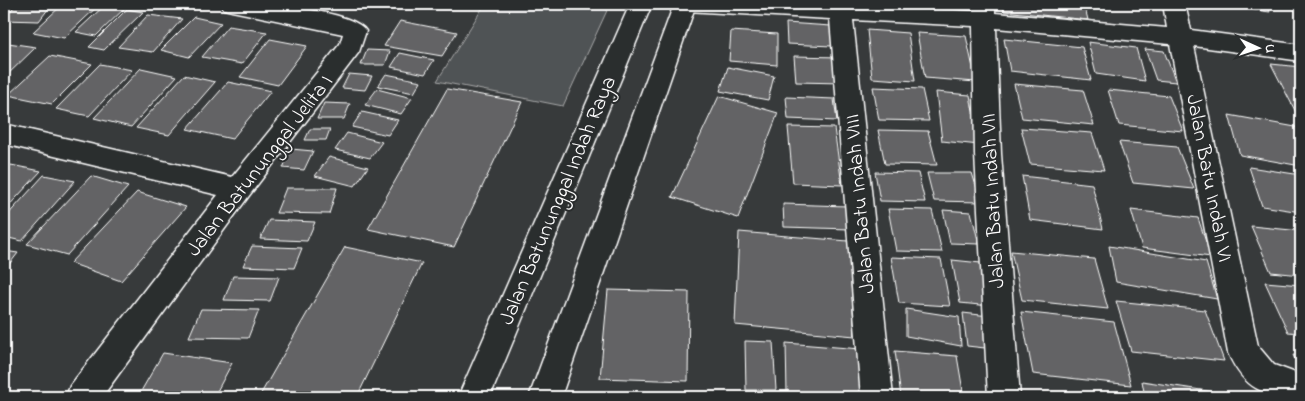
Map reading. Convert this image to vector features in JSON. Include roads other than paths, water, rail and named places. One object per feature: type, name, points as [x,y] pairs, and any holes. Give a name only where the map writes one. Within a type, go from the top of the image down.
[{"type":"street","name":"Jalan Batununggal Jelita I","points":[[82,397],[238,189],[351,46],[355,32],[345,25],[232,4]]},
{"type":"street","name":"Jalan Batununggal Indah Raya","points":[[474,397],[641,4]]},
{"type":"street","points":[[545,397],[686,4],[841,11],[984,11],[1301,53]]},
{"type":"street","name":"Jalan Batu Indah VI","points":[[1174,4],[1244,353],[1263,376],[1301,391]]},
{"type":"street","name":"Jalan Batu Indah VIII","points":[[841,11],[877,397]]},
{"type":"street","name":"Jalan Batu Indah VII","points":[[984,11],[988,154],[1004,397]]},
{"type":"street","points":[[4,134],[238,189]]}]
